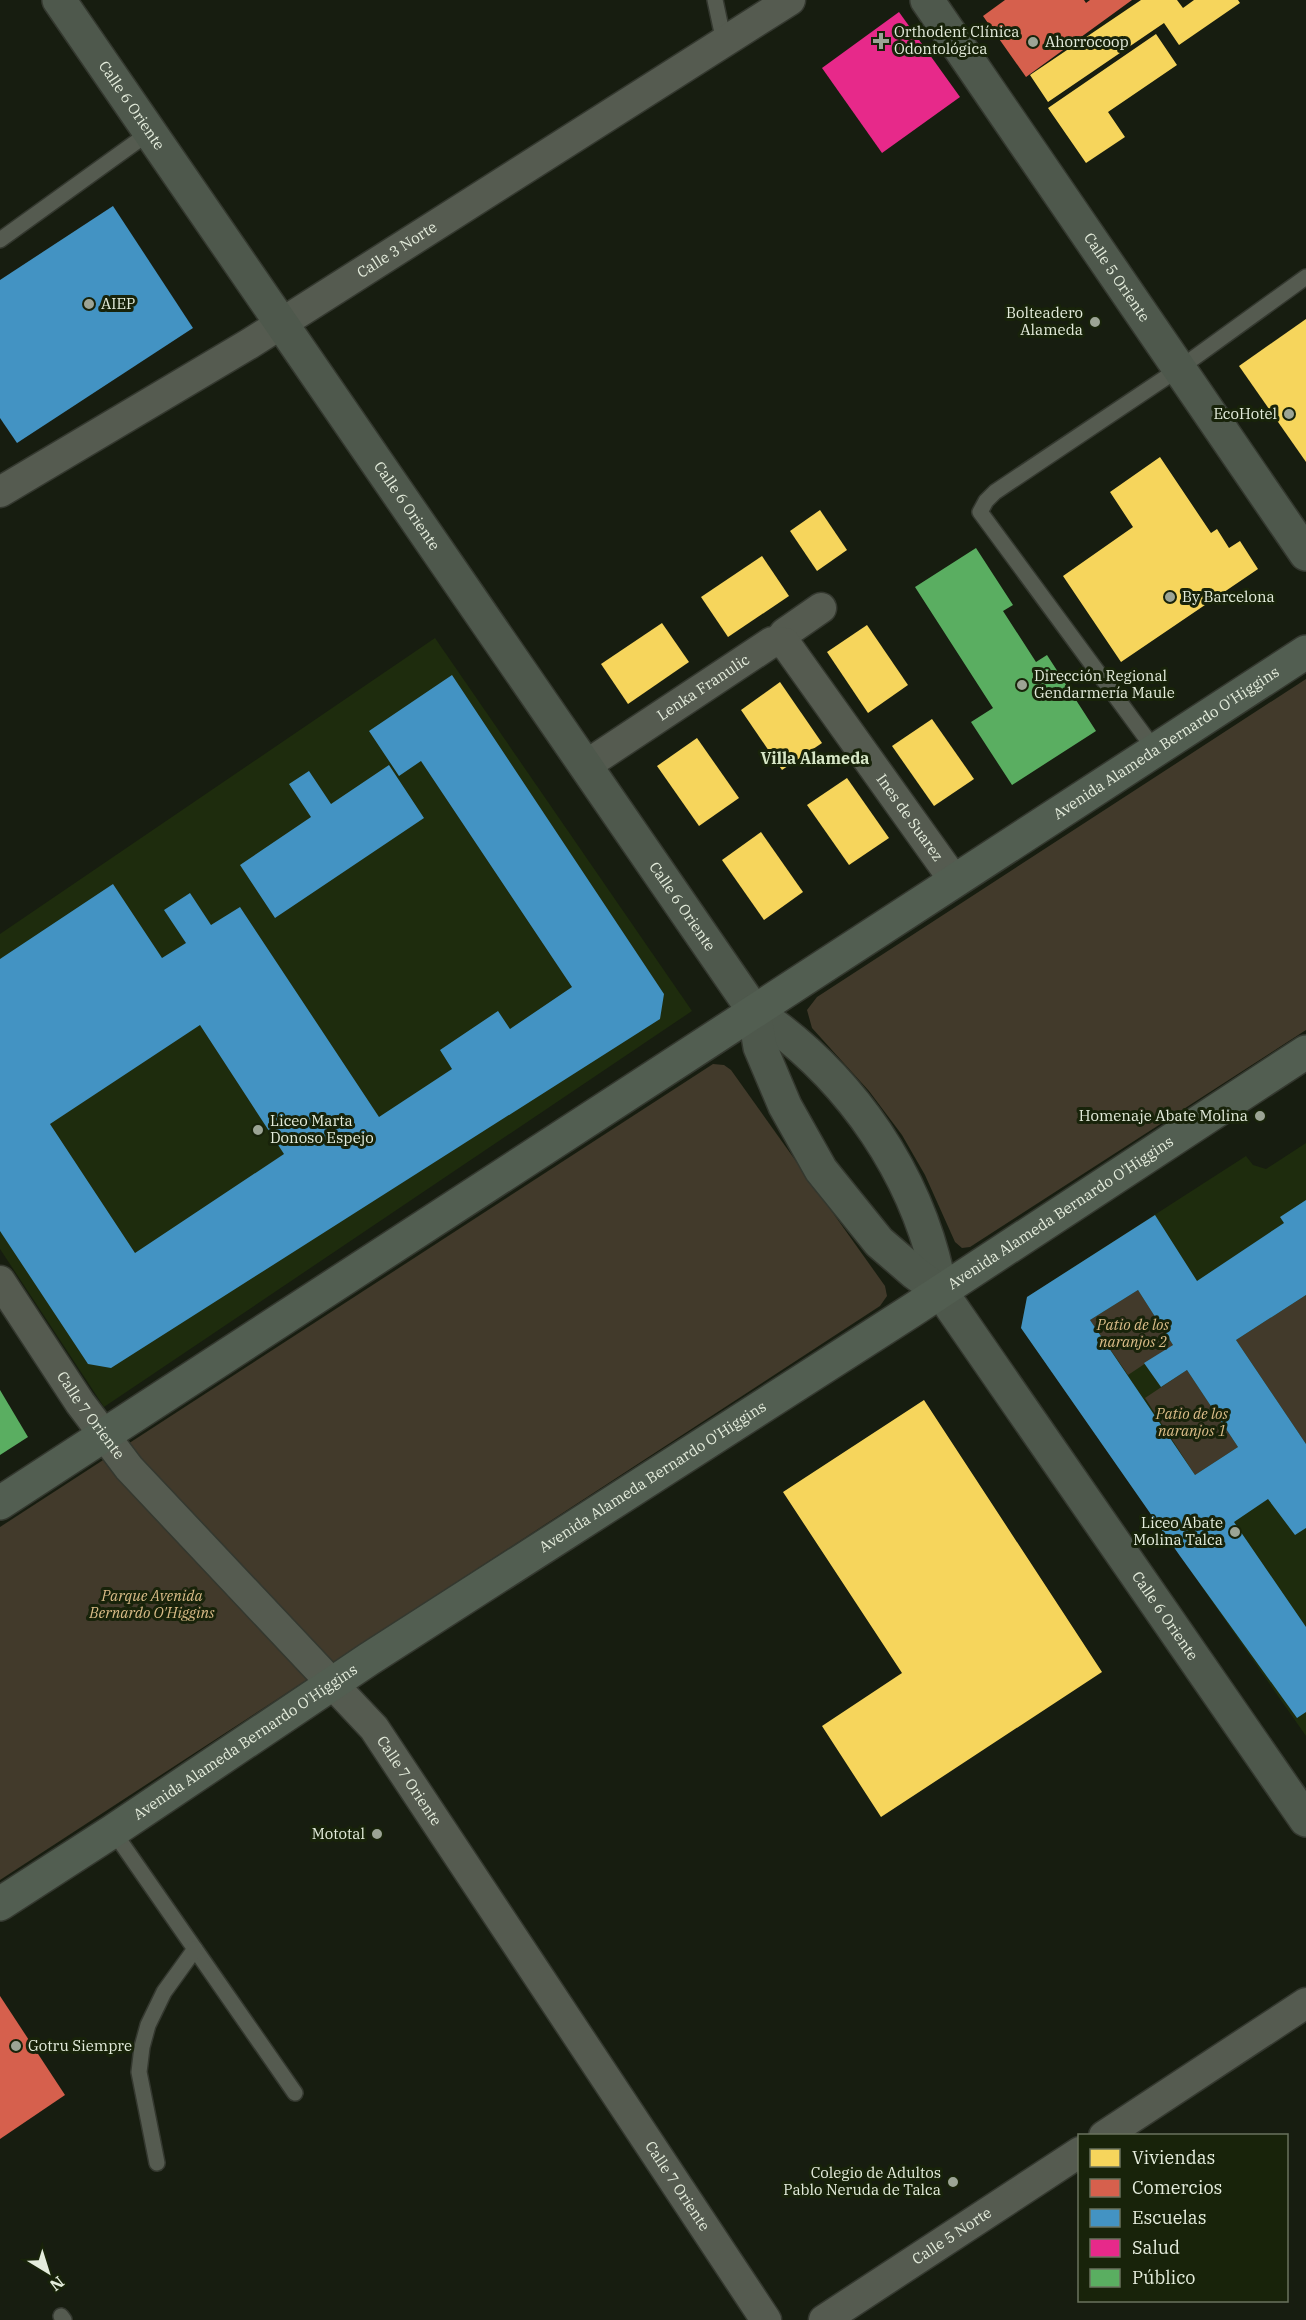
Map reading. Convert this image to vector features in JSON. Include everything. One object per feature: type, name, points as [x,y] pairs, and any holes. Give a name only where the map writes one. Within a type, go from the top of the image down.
[{"type":"main road","name":"Calle 6 Oriente","points":[[59,0],[754,1011],[783,1031],[832,1077],[872,1124],[904,1179],[935,1260],[941,1292]]},
{"type":"main road","name":"Calle 5 Oriente","points":[[927,0],[1306,554]]},
{"type":"main road","name":"Avenida Alameda Bernardo O'Higgins","points":[[0,1503],[1306,652]]},
{"type":"main road","name":"Calle 6 Oriente","points":[[754,1011],[760,1047],[785,1106],[821,1170],[879,1242],[941,1292],[1306,1820]]},
{"type":"main road","name":"Avenida Alameda Bernardo O'Higgins","points":[[0,1904],[333,1683],[941,1292],[1306,1052]]},
{"type":"street","name":"Calle 3 Norte","points":[[0,492],[281,323],[790,0]]},
{"type":"street","name":"Lenka Franulic","points":[[585,766],[771,642],[778,642],[785,633],[821,608]]},
{"type":"street","name":"Ines de Suarez","points":[[778,642],[785,643],[954,880]]},
{"type":"street","name":"Calle 7 Oriente","points":[[0,1281],[104,1436],[129,1468],[374,1728],[766,2320]]},
{"type":"street","points":[[1107,2134],[1306,2003]]},
{"type":"street","name":"Calle 5 Norte","points":[[824,2320],[1078,2153]]},
{"type":"lane","points":[[715,0],[724,42]]},
{"type":"lane","points":[[0,240],[150,132]]},
{"type":"lane","points":[[1155,750],[981,512],[986,501],[995,492],[1180,368],[1306,277]]},
{"type":"lane","points":[[113,1831],[295,2092]]},
{"type":"lane","points":[[157,2163],[139,2072],[142,2047],[148,2025],[164,1992],[195,1949]]},
{"type":"shaded area","name":"Liceo Marta Donoso Espejo","points":[[435,638],[692,1011],[104,1407],[0,1249],[0,934]]},
{"type":"shaded area","name":"Liceo Abate Molina Talca","points":[[1306,1143],[1306,1736],[1021,1328],[1027,1297],[1246,1156],[1253,1165],[1266,1169]]},
{"type":"green space","points":[[1306,679],[1306,1030],[970,1247],[962,1248],[955,1242],[925,1175],[902,1135],[869,1091],[812,1028],[807,1010],[817,997]]},
{"type":"green space","name":"Parque Avenida Bernardo O'Higgins","points":[[713,1064],[724,1065],[731,1070],[885,1286],[887,1296],[880,1306],[0,1880],[0,1527]]},
{"type":"green space","name":"Patio de los naranjos 2","points":[[1138,1290],[1173,1345],[1128,1375],[1090,1320]]},
{"type":"green space","points":[[1306,1295],[1306,1444],[1236,1340]]},
{"type":"green space","name":"Patio de los naranjos 1","points":[[1187,1370],[1238,1447],[1195,1475],[1145,1398]]},
{"type":"building: Viviendas","points":[[1141,0],[1177,0],[1183,8],[1194,0],[1238,0],[1240,3],[1179,45],[1164,23],[1048,102],[1030,75]]},
{"type":"building: Viviendas","points":[[1156,34],[1177,65],[1108,112],[1125,137],[1086,163],[1048,108]]},
{"type":"building: Viviendas","name":"EcoHotel","points":[[1306,319],[1306,462],[1239,366]]},
{"type":"building: Viviendas","points":[[1160,457],[1211,533],[1217,529],[1229,548],[1240,541],[1258,569],[1121,662],[1063,576],[1133,527],[1110,492]]},
{"type":"building: Viviendas","points":[[820,510],[847,550],[817,571],[790,531]]},
{"type":"building: Viviendas","points":[[762,556],[789,596],[728,637],[701,597]]},
{"type":"building: Viviendas","points":[[662,623],[689,662],[628,704],[601,664]]},
{"type":"building: Viviendas","points":[[867,625],[908,685],[868,713],[827,652]]},
{"type":"building: Viviendas","points":[[780,682],[822,743],[782,770],[741,710]]},
{"type":"building: Viviendas","points":[[932,719],[974,779],[934,806],[892,746]]},
{"type":"building: Viviendas","points":[[697,738],[739,798],[699,826],[657,766]]},
{"type":"building: Viviendas","points":[[847,778],[889,838],[849,865],[807,805]]},
{"type":"building: Viviendas","points":[[761,832],[803,892],[764,920],[722,860]]},
{"type":"building: Viviendas","points":[[924,1400],[1102,1672],[881,1817],[822,1726],[902,1673],[783,1492]]},
{"type":"building: Comercios","points":[[1005,0],[1084,0],[1086,3],[1090,0],[1132,0],[1026,77],[983,16]]},
{"type":"building: Comercios","name":"Gotru Siempre","points":[[0,1996],[65,2095],[0,2139]]},
{"type":"building: Escuelas","name":"AIEP","points":[[113,206],[193,328],[17,443],[0,418],[0,280]]},
{"type":"building: Escuelas","points":[[452,675],[664,994],[660,1019],[111,1368],[88,1364],[0,1231],[0,959],[113,884],[162,958],[186,943],[164,910],[190,893],[211,925],[240,907],[379,1117],[452,1069],[440,1050],[498,1011],[510,1029],[572,987],[421,761],[399,776],[369,731]],"holes":[[[200,1025],[284,1154],[135,1253],[50,1124]]]},
{"type":"building: Escuelas","points":[[389,765],[424,818],[275,918],[240,865],[311,817],[289,784],[309,771],[331,804]]},
{"type":"building: Escuelas","name":"Liceo Abate Molina Talca","points":[[1306,1200],[1306,1295],[1236,1340],[1306,1444],[1306,1528],[1295,1535],[1268,1499],[1234,1522],[1306,1627],[1306,1712],[1297,1718],[1180,1556],[1021,1328],[1027,1297],[1155,1215],[1197,1281],[1284,1223],[1280,1217]],"holes":[[[1138,1290],[1173,1345],[1144,1363],[1161,1387],[1187,1370],[1238,1447],[1195,1475],[1090,1320]]]},
{"type":"building: Salud","points":[[899,12],[960,97],[882,153],[822,68]]},
{"type":"building: Público","name":"Dirección Regional Gendarmería Maule","points":[[976,548],[1013,605],[1003,611],[1036,662],[1047,655],[1096,731],[1012,785],[971,722],[993,708],[915,587]]},
{"type":"building: Público","points":[[0,1390],[28,1437],[0,1455]]},
{"type":"place","name":"Orthodent Clínica Odontológica","points":[[881,41]]},
{"type":"place","name":"Ahorrocoop","points":[[1033,42]]},
{"type":"place","name":"AIEP","points":[[89,304]]},
{"type":"place","name":"Bolteadero Alameda","points":[[1095,322]]},
{"type":"place","name":"EcoHotel","points":[[1289,414]]},
{"type":"place","name":"By Barcelona","points":[[1170,597]]},
{"type":"place","name":"Dirección Regional Gendarmería Maule","points":[[1022,685]]},
{"type":"place","name":"Homenaje Abate Molina","points":[[1260,1116]]},
{"type":"place","name":"Liceo Marta Donoso Espejo","points":[[258,1130]]},
{"type":"place","name":"Liceo Abate Molina Talca","points":[[1235,1532]]},
{"type":"place","name":"Mototal","points":[[377,1834]]},
{"type":"place","name":"Gotru Siempre","points":[[16,2046]]},
{"type":"place","name":"Colegio de Adultos Pablo Neruda de Talca","points":[[953,2182]]},
{"type":"district","name":"Villa Alameda","points":[[815,758]]}]
